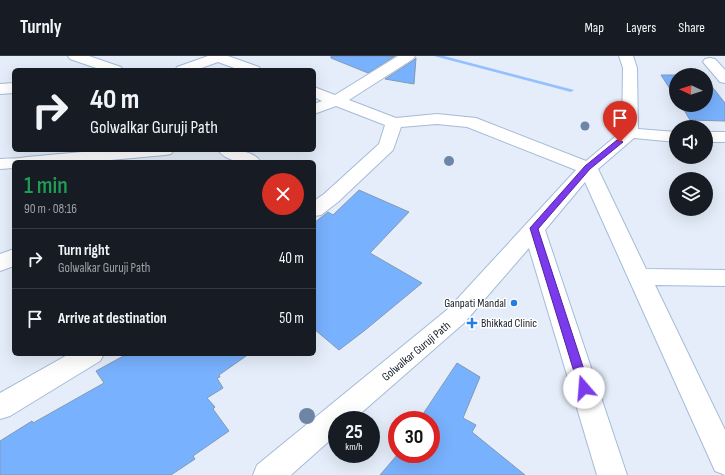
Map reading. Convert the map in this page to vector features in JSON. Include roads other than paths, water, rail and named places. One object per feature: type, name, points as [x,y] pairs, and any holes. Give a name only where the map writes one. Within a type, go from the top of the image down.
[{"type":"street","points":[[75,56],[110,68]]},
{"type":"street","points":[[626,56],[630,68],[630,133],[669,136]]},
{"type":"street","points":[[187,68],[217,57],[248,68]]},
{"type":"street","points":[[316,108],[338,100],[405,58]]},
{"type":"street","points":[[710,62],[725,79]]},
{"type":"street","points":[[0,89],[12,88]]},
{"type":"street","points":[[316,93],[394,123],[437,119],[470,122],[588,168],[725,461]]},
{"type":"street","points":[[0,104],[12,103]]},
{"type":"street","points":[[316,206],[322,194],[387,146],[394,123]]},
{"type":"street","name":"Golwalkar Guruji Path","points":[[268,475],[456,316],[588,168],[630,133]]},
{"type":"street","points":[[713,137],[725,136]]},
{"type":"street","points":[[50,160],[142,152]]},
{"type":"street","points":[[231,152],[248,160]]},
{"type":"street","points":[[0,164],[12,163]]},
{"type":"street","points":[[534,228],[612,475]]},
{"type":"street","points":[[0,252],[12,250]]},
{"type":"street","points":[[0,263],[12,258]]},
{"type":"street","points":[[638,277],[725,278]]},
{"type":"street","points":[[0,407],[88,356]]},
{"type":"waterway","points":[[437,56],[571,90]]},
{"type":"place","name":"Ganpati Mandal","points":[[514,303]]},
{"type":"place","name":"Bhikkad Clinic","points":[[472,323]]}]
